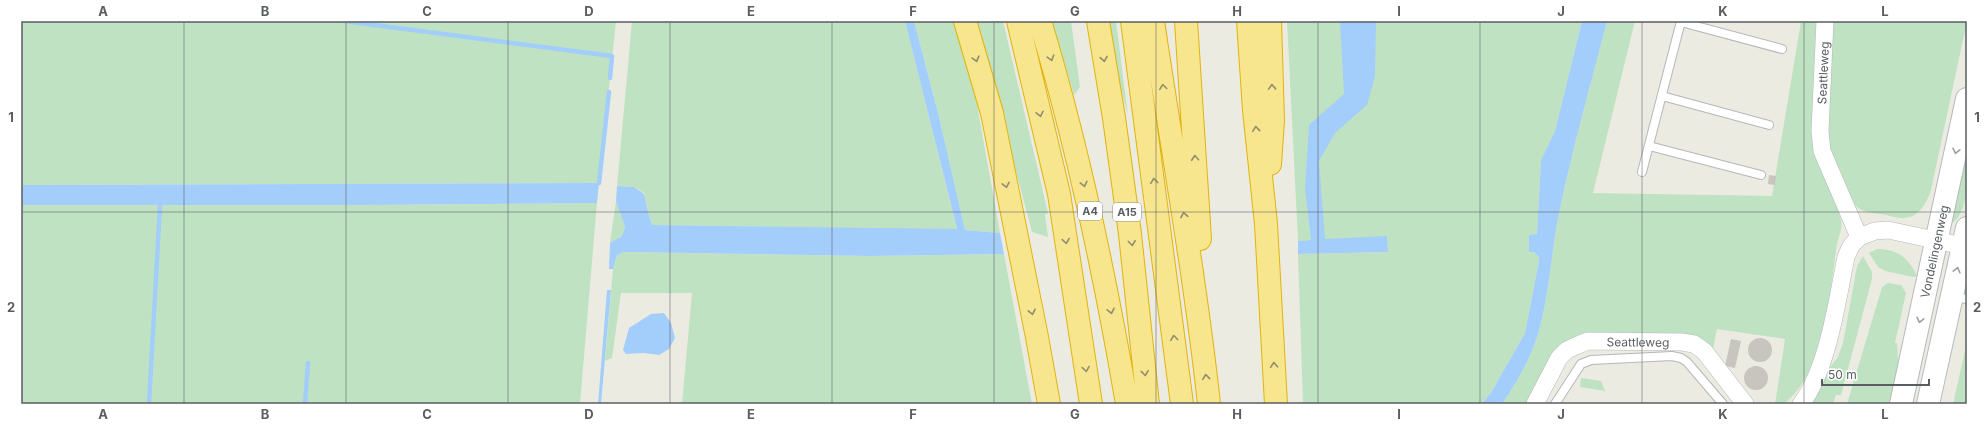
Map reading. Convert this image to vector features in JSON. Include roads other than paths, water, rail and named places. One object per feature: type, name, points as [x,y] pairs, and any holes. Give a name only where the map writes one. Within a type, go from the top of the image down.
[{"type":"highway","points":[[966,21],[992,113],[1049,404]]},
{"type":"highway","name":"A4","points":[[1018,21],[1059,194],[1091,404]]},
{"type":"highway","name":"A4","points":[[1040,21],[1059,84],[1087,195],[1113,318],[1128,404]]},
{"type":"highway","name":"A15","points":[[1098,21],[1114,118],[1130,234],[1148,404]]},
{"type":"highway","name":"A15","points":[[1132,21],[1182,404]]},
{"type":"highway","points":[[1153,21],[1175,169],[1185,222],[1209,404]]},
{"type":"highway","points":[[1186,21],[1200,229],[1203,351]]},
{"type":"highway","points":[[1248,21],[1254,110],[1267,239],[1276,404]]},
{"type":"highway","points":[[1267,239],[1273,120],[1270,21]]},
{"type":"main road","name":"Vondelingenweg","points":[[1901,404],[1967,99]]},
{"type":"main road","points":[[1928,404],[1959,298],[1965,237]]},
{"type":"street","name":"Seattleweg","points":[[1825,21],[1820,131],[1822,151],[1859,237]]},
{"type":"street","points":[[1801,404],[1822,362],[1830,334],[1848,252],[1859,237],[1875,231],[1888,230],[1936,240],[1965,237]]},
{"type":"street","name":"Seattleweg","points":[[1535,404],[1560,358],[1567,350],[1588,341],[1682,342],[1694,344],[1704,350],[1745,404]]},
{"type":"lane","points":[[1642,172],[1681,22],[1782,49]]},
{"type":"lane","points":[[1662,96],[1770,124]]},
{"type":"lane","points":[[1649,146],[1762,175]]},
{"type":"lane","points":[[1555,404],[1581,364],[1584,362],[1592,360],[1672,356],[1681,358],[1687,362],[1723,404]]},
{"type":"water","points":[[905,21],[914,21],[939,117],[965,230],[1000,233],[1004,254],[869,256],[624,252],[617,255],[613,269],[609,269],[610,243],[622,236],[625,227],[616,201],[617,186],[634,187],[644,194],[650,220],[653,225],[957,229]]},
{"type":"water","points":[[1340,21],[1376,21],[1375,76],[1367,105],[1335,133],[1319,161],[1325,239],[1387,236],[1388,252],[1298,254],[1298,241],[1311,240],[1305,188],[1309,125],[1344,94]]},
{"type":"water","points":[[1582,21],[1607,21],[1565,185],[1557,224],[1542,319],[1531,353],[1523,370],[1502,404],[1482,404],[1492,391],[1525,333],[1539,261],[1539,257],[1534,252],[1529,252],[1529,235],[1537,234],[1541,160],[1555,131]]},
{"type":"water","points":[[599,183],[597,203],[367,205],[21,205],[21,185]]},
{"type":"water","points":[[607,290],[611,290],[601,404],[598,404]]},
{"type":"water","points":[[664,313],[671,323],[675,338],[669,349],[659,355],[644,353],[626,354],[623,350],[629,328],[651,314]]},
{"type":"waterway","points":[[344,21],[612,56],[610,78]]},
{"type":"waterway","points":[[599,183],[609,92]]},
{"type":"waterway","points":[[149,404],[160,206]]},
{"type":"waterway","points":[[305,404],[308,363]]}]
